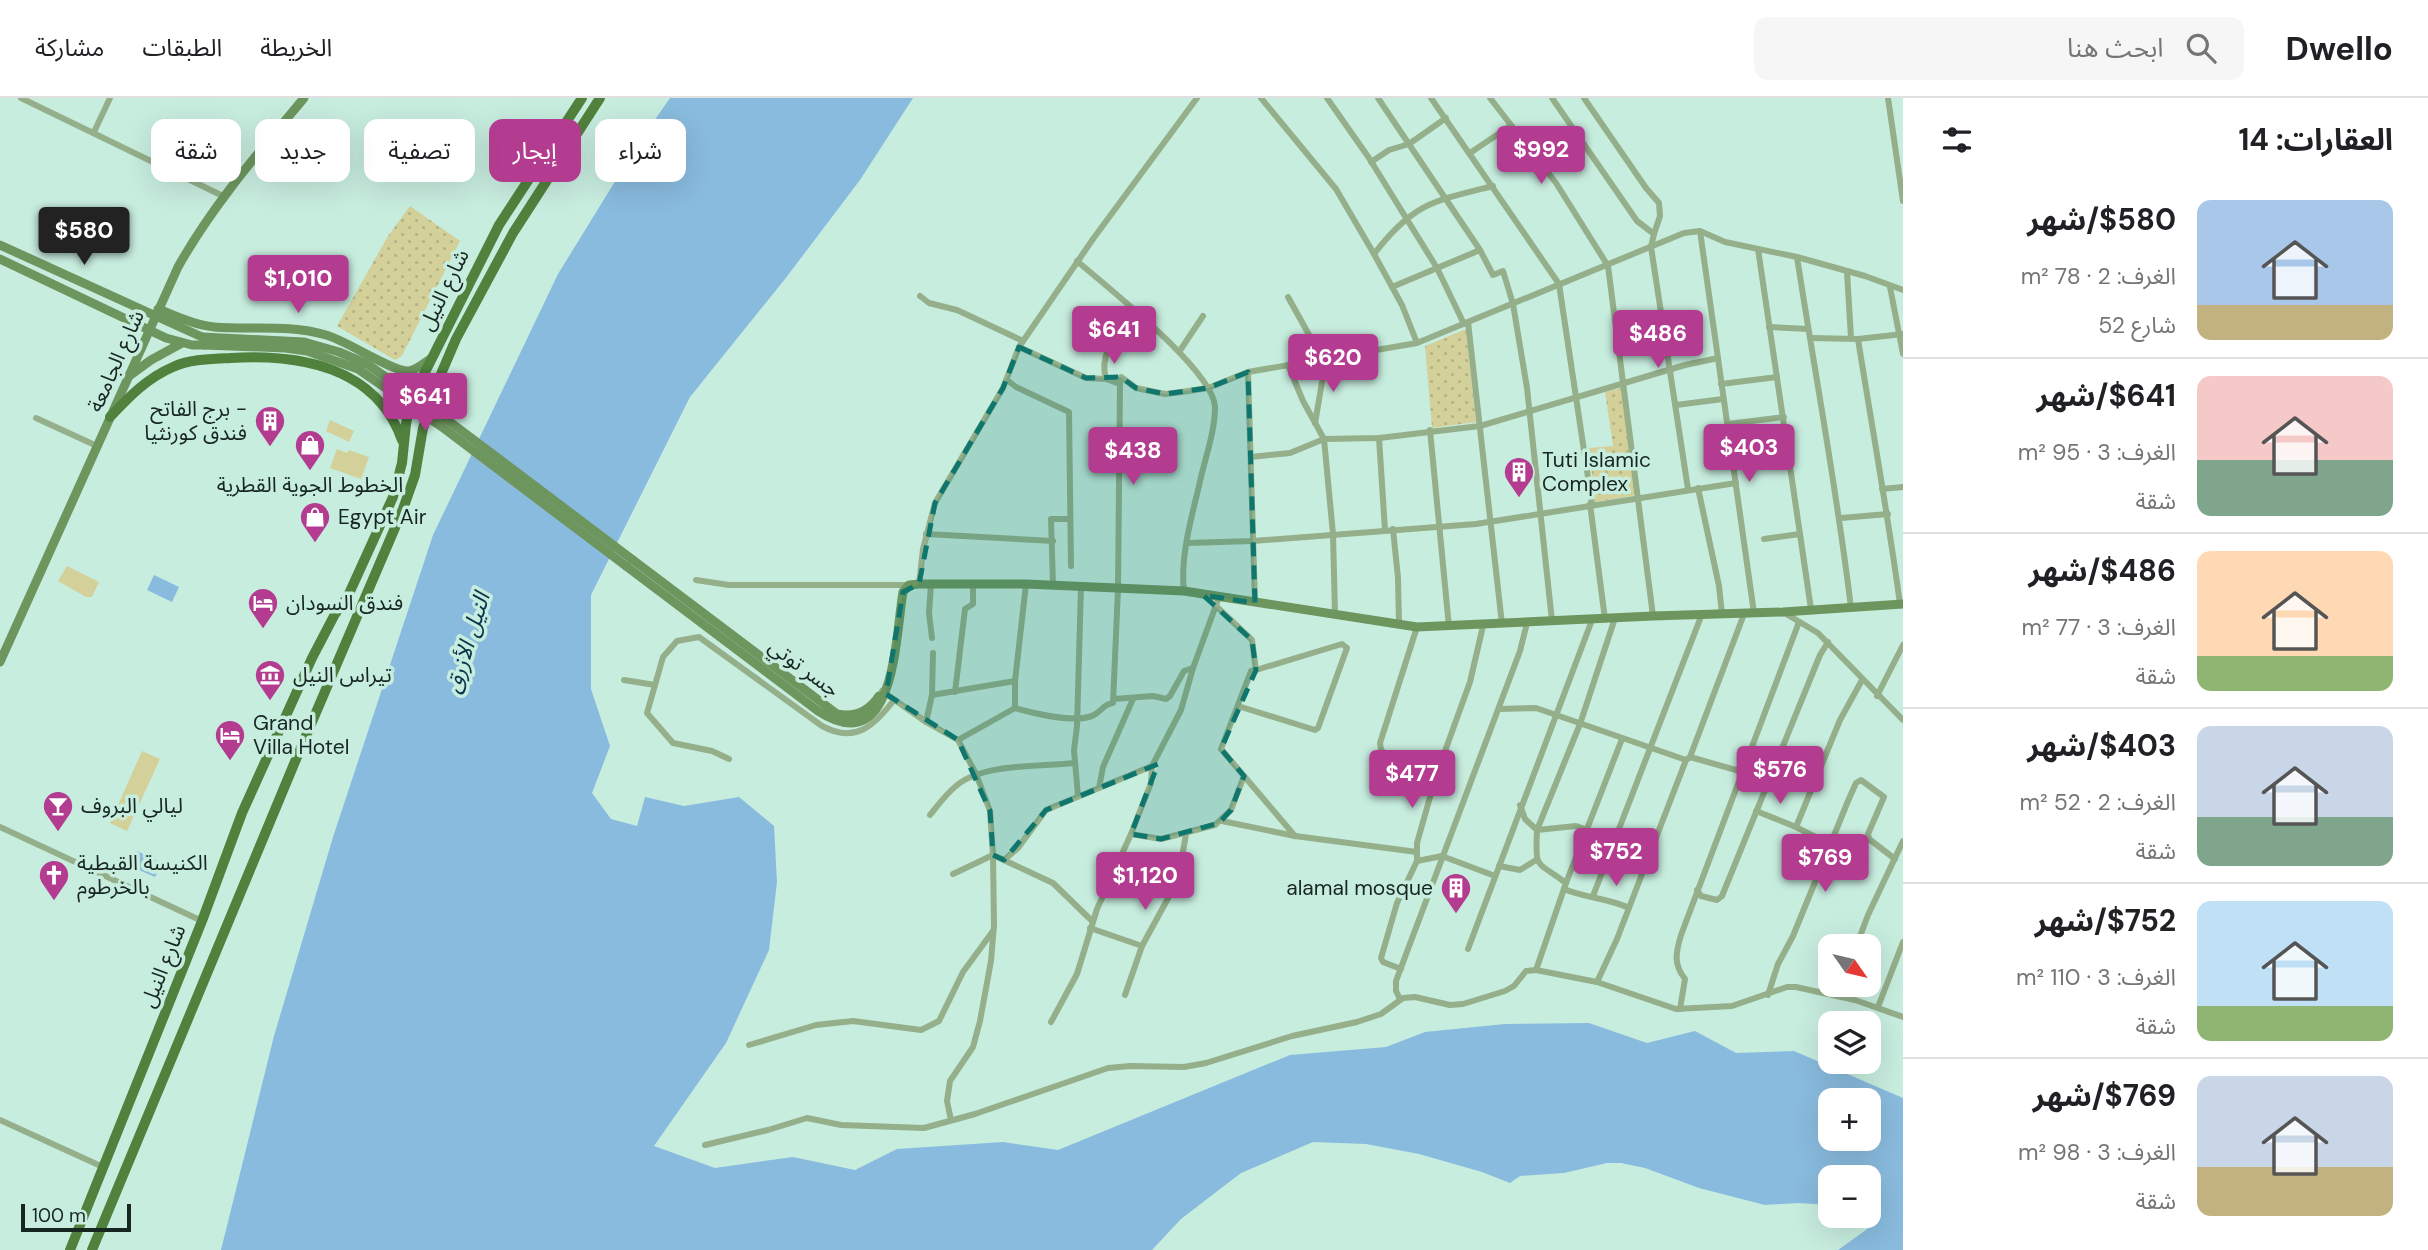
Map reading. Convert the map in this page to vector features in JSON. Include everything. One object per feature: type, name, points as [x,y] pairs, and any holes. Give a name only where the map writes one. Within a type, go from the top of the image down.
[{"type":"main road","name":"شارع النيل","points":[[70,1250],[202,921],[242,813],[312,658],[353,585],[390,505],[398,481],[411,400],[499,225],[582,98]]},
{"type":"main road","name":"شارع النيل","points":[[92,1250],[403,509],[415,475],[423,428],[441,374],[477,298],[513,233],[600,98]]},
{"type":"main road","points":[[499,225],[513,233]]},
{"type":"main road","points":[[110,417],[151,378],[176,365],[258,356],[307,362],[337,371],[357,381],[379,399],[391,414],[404,447]]},
{"type":"street","points":[[21,98],[225,197]]},
{"type":"street","points":[[94,132],[110,98]]},
{"type":"street","name":"شارع الجامعة","points":[[0,662],[166,289],[196,234],[304,98]]},
{"type":"street","points":[[729,759],[712,751],[673,743],[647,713],[663,657],[677,641],[699,637],[821,726],[833,731],[851,733],[865,729],[877,721],[887,695],[910,587],[935,503],[943,486],[1007,380],[1021,344],[1077,261],[1197,98]]},
{"type":"street","points":[[1261,98],[1336,188],[1412,325],[1417,343]]},
{"type":"street","points":[[1326,98],[1371,162],[1437,268],[1466,323],[1502,624]]},
{"type":"street","points":[[1378,98],[1480,250],[1493,275],[1503,271],[1513,304],[1529,412],[1552,621]]},
{"type":"street","points":[[1431,98],[1559,284],[1605,619]]},
{"type":"street","points":[[1490,98],[1556,183],[1608,265],[1653,616]]},
{"type":"street","points":[[1552,98],[1637,221],[1654,234]]},
{"type":"street","points":[[1584,98],[1659,203],[1660,216],[1651,247],[1688,489]]},
{"type":"street","points":[[1888,98],[1903,201]]},
{"type":"street","points":[[1371,162],[1388,150],[1409,144],[1446,118]]},
{"type":"street","points":[[1470,153],[1510,126]]},
{"type":"street","points":[[1896,149],[1903,141]]},
{"type":"street","points":[[1374,254],[1405,218],[1430,203],[1493,186]]},
{"type":"street","points":[[1597,982],[1749,614],[1736,483],[1700,232]]},
{"type":"street","points":[[958,740],[1015,708],[1077,719],[1094,715],[1106,704],[1113,703],[1118,589],[1121,377],[1136,388],[1164,394],[1208,388],[1248,372],[1417,343],[1684,233],[1700,232],[1725,242],[1797,257],[1903,290]]},
{"type":"street","points":[[0,246],[156,313],[203,341]]},
{"type":"street","points":[[1758,249],[1811,609]]},
{"type":"street","points":[[1392,287],[1480,250]]},
{"type":"street","points":[[1797,257],[1827,450],[1841,518],[1851,608]]},
{"type":"street","points":[[0,259],[166,338],[187,344]]},
{"type":"street","points":[[1077,261],[1179,352],[1213,398],[1215,408],[1212,427],[1187,543],[1184,592]]},
{"type":"street","points":[[696,580],[729,585],[910,587],[931,583],[973,583],[1184,592],[1217,602],[1255,603],[1417,627],[1749,614],[1902,604],[1855,338],[1847,272]]},
{"type":"street","points":[[1890,287],[1903,354]]},
{"type":"street","points":[[920,296],[929,303],[957,310],[1086,378],[1107,379],[1120,384]]},
{"type":"street","points":[[1289,297],[1325,360],[1315,425]]},
{"type":"street","points":[[1107,379],[1102,365],[1112,342],[1133,309]]},
{"type":"street","points":[[156,313],[214,327],[281,328],[328,335],[402,371],[414,369],[432,358]]},
{"type":"street","points":[[1179,352],[1203,316]]},
{"type":"street","points":[[1769,327],[1808,329]]},
{"type":"street","points":[[1811,338],[1901,335]]},
{"type":"street","name":"جسر توتي","points":[[187,344],[203,341],[285,348],[307,351],[348,364],[366,374],[535,495],[709,630],[837,722],[858,721],[873,713],[887,695]]},
{"type":"street","points":[[187,344],[194,361]]},
{"type":"street","points":[[127,377],[151,360],[187,344]]},
{"type":"street","points":[[1251,457],[1290,453],[1324,439],[1379,438],[1480,426],[1576,396],[1718,358]]},
{"type":"street","points":[[1288,365],[1324,439],[1333,534],[1335,614]]},
{"type":"street","points":[[1248,372],[1255,603]]},
{"type":"street","points":[[1721,384],[1777,377]]},
{"type":"street","points":[[1007,380],[1069,412],[1071,566]]},
{"type":"street","points":[[1676,405],[1723,399]]},
{"type":"street","points":[[36,418],[97,446]]},
{"type":"street","points":[[1728,424],[1784,418]]},
{"type":"street","points":[[1430,430],[1449,627]]},
{"type":"street","points":[[1379,438],[1385,530]]},
{"type":"street","points":[[1187,543],[1253,541],[1491,521],[1736,483]]},
{"type":"street","points":[[1882,489],[1903,487]]},
{"type":"street","points":[[1698,488],[1719,586],[1722,614]]},
{"type":"street","points":[[1841,518],[1888,514]]},
{"type":"street","points":[[1053,585],[1051,519],[1070,519]]},
{"type":"street","points":[[1393,529],[1399,623]]},
{"type":"street","points":[[926,534],[1053,541]]},
{"type":"street","points":[[1764,538],[1800,534]]},
{"type":"street","points":[[931,583],[929,613],[932,638]]},
{"type":"street","points":[[955,691],[965,609],[973,604],[973,583]]},
{"type":"street","points":[[1015,708],[1015,681],[1026,584]]},
{"type":"street","points":[[1078,796],[1074,763],[1081,587]]},
{"type":"street","points":[[1051,1022],[1077,974],[1091,925],[1151,783],[1152,766],[1181,710],[1217,602]]},
{"type":"street","points":[[1217,602],[1252,640],[1256,670]]},
{"type":"street","points":[[1783,612],[1818,633],[1877,696],[1903,719]]},
{"type":"street","points":[[1593,896],[1702,614]]},
{"type":"street","points":[[1615,618],[1580,724],[1537,830],[1536,860],[1541,868],[1577,894],[1593,896],[1629,908]]},
{"type":"street","points":[[1468,949],[1520,805],[1592,620]]},
{"type":"street","points":[[1679,1009],[1685,979],[1679,972],[1675,954],[1798,622]]},
{"type":"street","points":[[1401,999],[1396,991],[1396,981],[1499,709],[1526,633],[1527,623]]},
{"type":"street","points":[[1401,969],[1383,962],[1381,958],[1397,903],[1417,861],[1417,843],[1436,776],[1470,682],[1483,626]]},
{"type":"street","points":[[1417,627],[1380,743],[1381,750],[1397,764],[1436,776]]},
{"type":"street","points":[[1697,890],[1701,896],[1717,900],[1722,896],[1820,655],[1828,642]]},
{"type":"street","points":[[1238,706],[1315,730],[1347,648],[1342,644],[1251,671],[1221,749],[1295,836]]},
{"type":"street","points":[[1877,696],[1903,645]]},
{"type":"street","points":[[926,722],[932,695],[933,653]]},
{"type":"street","points":[[1114,699],[1153,696],[1166,699],[1184,671],[1193,668]]},
{"type":"street","points":[[624,680],[655,685]]},
{"type":"street","points":[[1796,827],[1840,720],[1862,680]]},
{"type":"street","points":[[932,695],[1015,681]]},
{"type":"street","points":[[887,695],[958,740],[976,774],[990,811],[994,930],[991,961],[980,1021],[972,1047],[950,1081],[947,1101],[951,1120]]},
{"type":"street","points":[[1099,788],[1103,767],[1133,699]]},
{"type":"street","points":[[1499,709],[1536,708],[1649,748],[1743,772]]},
{"type":"street","points":[[1536,970],[1565,886],[1622,739]]},
{"type":"street","points":[[930,815],[956,785],[976,774],[1010,768],[1074,763]]},
{"type":"street","points":[[1004,860],[1018,848],[1046,810],[1152,766]]},
{"type":"street","points":[[1131,834],[1161,839],[1211,827],[1222,821],[1231,810],[1244,776]]},
{"type":"street","points":[[1768,995],[1778,964],[1793,936],[1856,783],[1861,780],[1884,797],[1868,834],[1869,839],[1895,859]]},
{"type":"street","points":[[1520,805],[1525,819],[1537,830],[1576,826],[1587,830]]},
{"type":"street","points":[[1756,811],[1831,845]]},
{"type":"street","points":[[1222,821],[1295,836],[1417,852]]},
{"type":"street","points":[[0,827],[202,921]]},
{"type":"street","points":[[1125,995],[1142,946],[1178,880],[1186,834]]},
{"type":"street","points":[[1902,843],[1903,855]]},
{"type":"street","points":[[1861,934],[1902,843]]},
{"type":"street","points":[[953,874],[993,855],[1053,883],[1091,925],[1142,946]]},
{"type":"street","points":[[1417,861],[1442,856],[1495,876]]},
{"type":"street","points":[[1499,866],[1520,870],[1536,860]]},
{"type":"street","points":[[749,1045],[816,1025],[853,1021],[921,1030],[939,1021],[963,972],[994,930]]},
{"type":"street","points":[[1878,1007],[1903,942]]},
{"type":"street","points":[[705,1145],[807,1118],[841,1125],[924,1128],[1108,1068],[1184,1067],[1224,1058],[1292,1036],[1381,1014],[1401,999],[1415,997],[1450,1005],[1463,1004],[1505,991],[1514,986],[1526,971],[1536,970],[1597,982],[1679,1009],[1732,1006],[1787,987],[1818,991]]},
{"type":"street","points":[[1847,998],[1903,1017]]},
{"type":"street","points":[[0,1120],[103,1167]]},
{"type":"highlighted area","points":[[1019,347],[1086,378],[1121,377],[1136,388],[1165,394],[1208,388],[1248,372],[1255,603],[1203,595],[1252,640],[1256,670],[1221,749],[1244,776],[1231,810],[1219,823],[1161,839],[1131,834],[1158,764],[1046,810],[1004,860],[993,855],[990,811],[958,740],[886,694],[903,592],[919,584],[935,503],[1003,388]]},
{"type":"shaded area","points":[[410,206],[460,241],[402,356],[395,360],[337,326],[388,236]]},
{"type":"shaded area","points":[[1466,329],[1476,422],[1432,428],[1425,346]]},
{"type":"shaded area","points":[[1621,388],[1637,495],[1595,502],[1589,448],[1613,446],[1605,392]]},
{"type":"shaded area","points":[[330,420],[354,431],[349,442],[326,431]]},
{"type":"shaded area","points":[[337,449],[369,457],[361,479],[330,468]]},
{"type":"shaded area","points":[[67,566],[99,582],[92,597],[86,597],[58,581]]},
{"type":"shaded area","points":[[142,751],[160,759],[127,831],[110,823]]},
{"type":"water","name":"النيل الأزرق","points":[[670,98],[913,98],[860,180],[690,397],[591,595],[591,689],[610,746],[592,793],[611,819],[637,826],[645,797],[684,806],[739,797],[774,826],[777,882],[769,950],[726,1043],[654,1146],[715,1168],[793,1157],[855,1170],[897,1149],[1003,1142],[1058,1150],[1290,1055],[1386,1047],[1425,1032],[1505,1024],[1589,1023],[1647,1043],[1695,1031],[1736,1053],[1794,1051],[1818,1061],[1818,1074],[1847,1074],[1880,1088],[1818,1088],[1818,1151],[1881,1151],[1881,1089],[1903,1098],[1903,1250],[1838,1250],[1869,1228],[1881,1228],[1881,1165],[1818,1165],[1818,1204],[1765,1205],[1699,1188],[1645,1168],[1621,1163],[1607,1163],[1564,1173],[1520,1176],[1510,1183],[1419,1154],[1366,1144],[1313,1142],[1241,1173],[1181,1219],[1152,1250],[221,1250],[274,1036],[333,837],[433,535],[558,274],[615,182],[686,182],[686,119],[655,119]]},
{"type":"water","points":[[154,575],[179,587],[172,602],[147,590]]},
{"type":"water","points":[[137,851],[162,863],[155,877],[130,866]]},
{"type":"place","name":"برج الفاتح - فندق كورنثيا","points":[[270,448]]},
{"type":"place","name":"الخطوط الجوية القطرية","points":[[310,472]]},
{"type":"place","name":"Tuti Islamic Complex","points":[[1519,499]]},
{"type":"place","name":"Egypt Air","points":[[315,544]]},
{"type":"place","name":"فندق السودان","points":[[263,630]]},
{"type":"place","name":"تيراس النيل","points":[[270,702]]},
{"type":"place","name":"Grand Villa Hotel","points":[[230,762]]},
{"type":"place","name":"ليالي البروف","points":[[58,833]]},
{"type":"place","name":"الكنيسة القبطية بالخرطوم","points":[[54,902]]},
{"type":"place","name":"alamal mosque","points":[[1456,915]]}]
